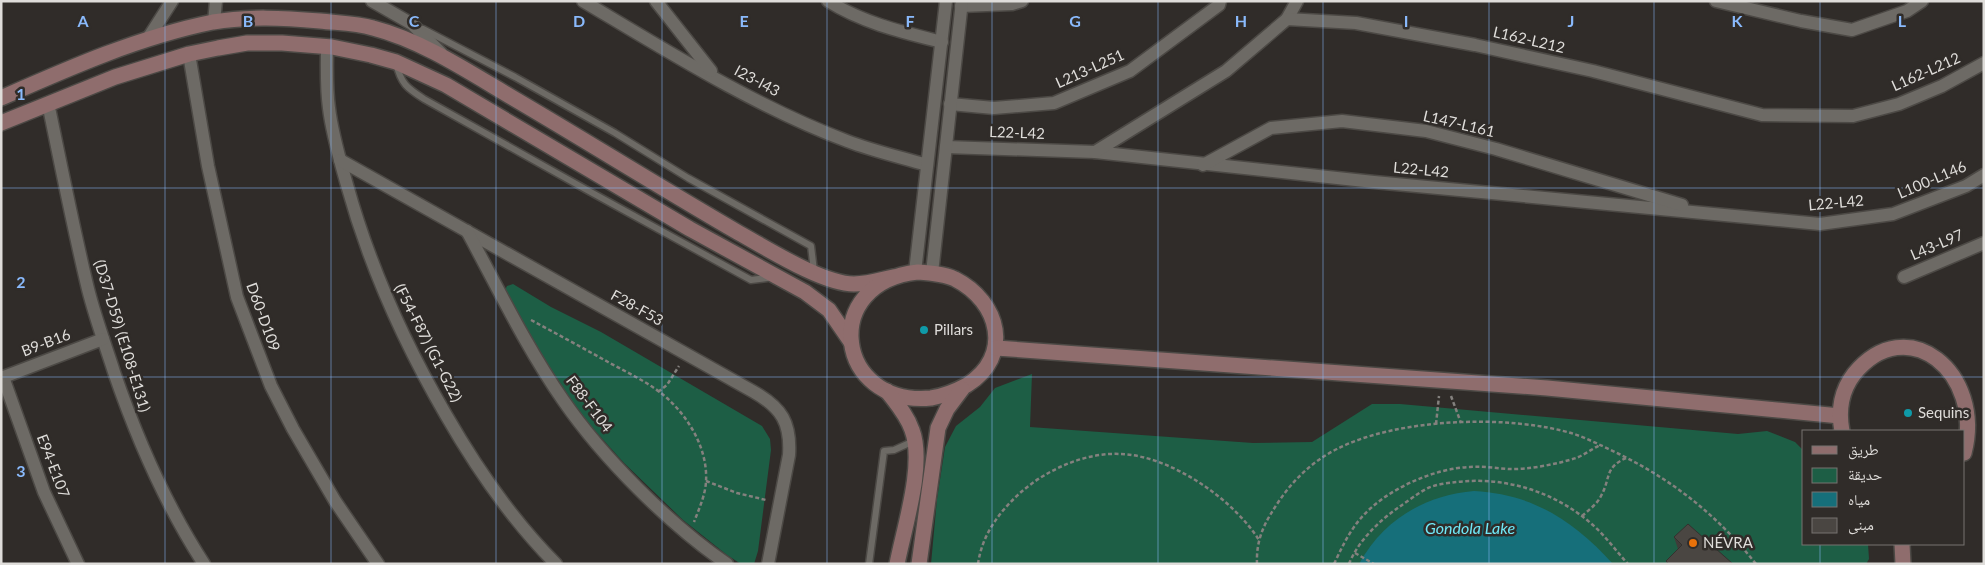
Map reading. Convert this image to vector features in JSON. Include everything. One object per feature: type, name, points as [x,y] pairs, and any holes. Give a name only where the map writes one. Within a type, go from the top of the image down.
[{"type":"street","points":[[146,40],[172,1]]},
{"type":"street","points":[[216,1],[214,22],[218,48]]},
{"type":"street","points":[[372,1],[412,24],[450,62]]},
{"type":"street","name":"I23-I43","points":[[584,1],[716,77],[789,116],[870,149],[927,165]]},
{"type":"street","points":[[656,1],[716,77]]},
{"type":"street","points":[[828,1],[879,25],[942,42]]},
{"type":"street","points":[[915,272],[946,1]]},
{"type":"street","points":[[932,272],[961,4],[1012,4],[1022,1]]},
{"type":"street","name":"L213-L251","points":[[950,104],[994,108],[1054,103],[1130,71],[1219,5],[1220,1]]},
{"type":"street","points":[[1094,152],[1226,71],[1287,19],[1297,1]]},
{"type":"street","points":[[1716,1],[1801,21],[1852,30],[1907,11],[1922,1]]},
{"type":"street","points":[[1,98],[76,65],[146,40],[214,22],[266,18],[353,24],[374,28],[450,62],[756,243],[814,272],[846,284],[863,284],[915,272],[932,272],[955,279],[981,300],[995,325],[996,348],[990,363],[983,372],[964,387],[947,409],[938,428],[919,564]]},
{"type":"street","name":"L162-L212","points":[[1287,19],[1356,22],[1475,44],[1593,71],[1762,115],[1853,116],[1899,104],[1942,86],[1984,63]]},
{"type":"street","points":[[1,123],[115,77],[189,54],[218,48],[247,44],[282,43],[358,52],[396,62],[446,85],[690,229],[823,304],[835,318],[850,342],[857,362],[863,371],[878,386],[905,397],[932,398],[964,387]]},
{"type":"street","name":"(F54-F87) (G1-G22)","points":[[327,47],[326,81],[329,109],[340,160],[355,214],[396,324],[484,478],[514,518],[556,564]]},
{"type":"street","name":"D60-D109","points":[[189,54],[208,166],[237,297],[272,386],[293,429],[335,501],[378,564]]},
{"type":"street","name":"(D37-D59) (E108-E131)","points":[[48,103],[88,290],[103,339],[129,415],[151,468],[171,509],[204,564]]},
{"type":"street","name":"L147-L161","points":[[1203,165],[1271,128],[1342,121],[1426,131],[1496,149],[1709,214]]},
{"type":"street","name":"L22-L42","points":[[946,147],[1094,152],[1203,165],[1820,224],[1893,214]]},
{"type":"street","name":"F28-F53","points":[[340,160],[765,398],[775,406],[786,423],[790,441],[768,564]]},
{"type":"street","name":"L100-L146","points":[[1893,214],[1966,186],[1984,175]]},
{"type":"street","name":"F88-F104","points":[[467,231],[558,393],[582,426],[638,487],[689,535],[727,564]]},
{"type":"street","name":"L43-L97","points":[[1904,277],[1984,243]]},
{"type":"street","points":[[850,342],[853,320],[862,300],[870,292],[893,277]]},
{"type":"street","name":"B9-B16","points":[[2,378],[103,339]]},
{"type":"street","points":[[996,348],[1557,389],[1841,424],[1842,398],[1845,389],[1861,366],[1876,355],[1894,348],[1912,347],[1930,351],[1947,359],[1961,372],[1970,388],[1976,406],[1976,418],[1971,441],[1965,452]]},
{"type":"street","name":"E94-E107","points":[[2,378],[44,492],[78,564]]},
{"type":"street","points":[[887,391],[908,421],[915,441],[916,473],[896,564]]},
{"type":"street","points":[[1965,452],[1984,445]]},
{"type":"street","points":[[1902,545],[1903,564]]},
{"type":"lane","points":[[412,24],[515,77],[598,123],[688,178],[811,246],[814,272]]},
{"type":"lane","points":[[396,62],[399,75],[405,86],[424,99],[751,280],[766,278],[772,274]]},
{"type":"lane","points":[[869,564],[884,451],[894,450],[915,441]]},
{"type":"path","points":[[508,307],[637,378],[666,397],[693,428],[701,451],[706,481],[702,502],[689,535]]},
{"type":"path","points":[[658,392],[667,385],[686,354]]},
{"type":"path","points":[[1443,380],[1461,423]]},
{"type":"path","points":[[1436,424],[1443,380]]},
{"type":"path","points":[[1257,564],[1256,549],[1265,521],[1306,469],[1354,441],[1417,426],[1461,423],[1540,426],[1575,434],[1600,445],[1658,475],[1716,519],[1756,564]]},
{"type":"path","points":[[1334,564],[1344,541],[1362,517],[1388,495],[1422,477],[1452,468],[1470,466],[1509,469],[1526,468],[1577,458],[1600,445]]},
{"type":"path","points":[[978,564],[979,555],[988,531],[1003,508],[1035,480],[1067,463],[1120,454],[1145,457],[1174,468],[1201,484],[1224,500],[1249,524],[1259,540]]},
{"type":"path","points":[[1582,516],[1601,496],[1610,469],[1626,458]]},
{"type":"path","points":[[1348,564],[1374,528],[1390,514],[1428,488],[1473,480],[1495,481],[1525,486],[1547,496],[1582,516],[1594,526],[1628,564]]},
{"type":"path","points":[[706,481],[737,493],[780,503]]},
{"type":"path","points":[[1355,553],[1374,564]]},
{"type":"green space","points":[[513,284],[551,307],[601,332],[762,426],[770,439],[771,450],[758,551],[754,564],[741,564],[683,520],[624,463],[580,414],[532,345],[504,292],[507,286]]},
{"type":"green space","points":[[1032,374],[1030,427],[1253,443],[1312,442],[1372,404],[1400,404],[1738,434],[1767,431],[1795,442],[1802,449],[1802,545],[1868,545],[1869,559],[1866,564],[931,564],[937,499],[945,447],[956,426],[980,407],[995,388]]},
{"type":"water","name":"Gondola Lake","points":[[1474,491],[1495,493],[1515,498],[1551,512],[1583,535],[1613,564],[1359,564],[1380,535],[1407,512],[1439,498],[1456,493]]},
{"type":"building","points":[[1688,524],[1733,564],[1669,564],[1666,561],[1682,545],[1674,537]]},
{"type":"place","name":"Pillars","points":[[924,330]]},
{"type":"place","name":"Sequins","points":[[1908,413]]},
{"type":"place","name":"NÉVRA","points":[[1693,543]]}]
